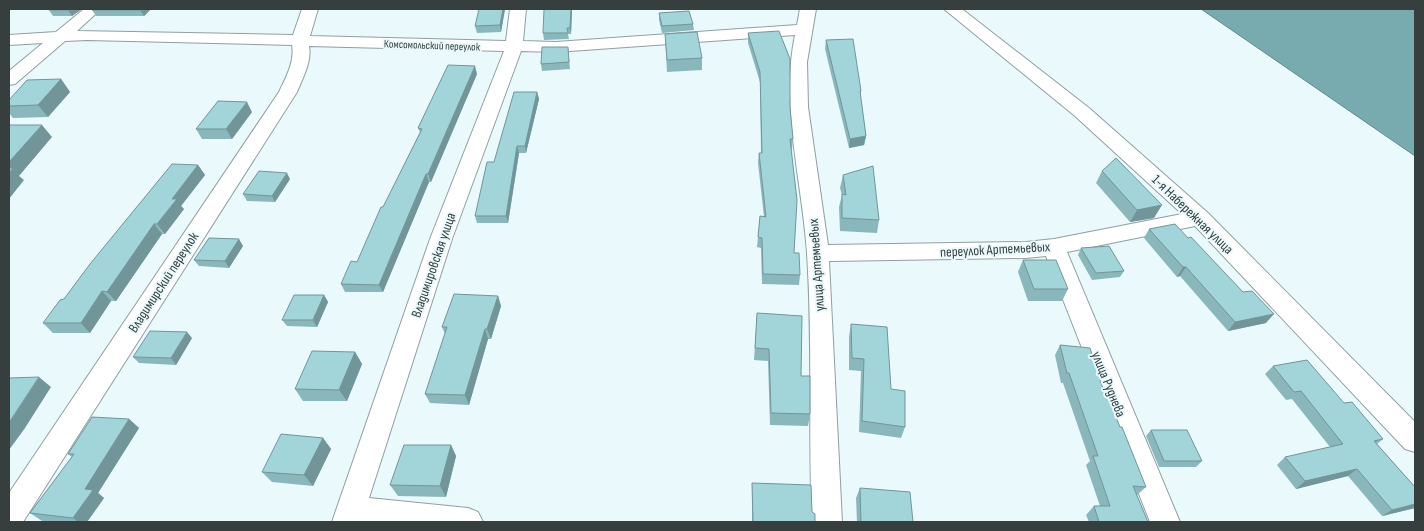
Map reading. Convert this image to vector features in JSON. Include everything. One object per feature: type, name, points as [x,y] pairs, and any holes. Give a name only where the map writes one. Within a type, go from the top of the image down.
[{"type":"street","points":[[9,80],[93,9]]},
{"type":"street","name":"Владимирский переулок","points":[[9,518],[288,92],[302,53],[300,40],[310,9]]},
{"type":"street","name":"Владимировская улица","points":[[350,516],[441,239],[514,47],[518,9]]},
{"type":"street","name":"1-я Набережная улица","points":[[952,9],[1082,112],[1200,218],[1415,440]]},
{"type":"street","name":"Комсомольский переулок","points":[[9,40],[87,35],[556,47],[806,19]]},
{"type":"street","name":"улица Артемьевых","points":[[806,19],[798,62],[799,108],[818,253],[827,522]]},
{"type":"street","name":"переулок Артемьевых","points":[[818,253],[1026,250],[1200,218]]},
{"type":"street","name":"улица Руднева","points":[[1054,246],[1165,522]]},
{"type":"street","points":[[350,516],[468,522]]},
{"type":"water","points":[[1201,9],[1415,9],[1415,156]]},
{"type":"building","points":[[50,9],[70,9],[49,10]]},
{"type":"building","points":[[93,9],[141,9],[92,10]]},
{"type":"building","points":[[479,9],[503,9],[500,25],[475,26]]},
{"type":"building","points":[[544,9],[571,9],[570,28],[567,28],[568,33],[543,33]]},
{"type":"building","points":[[689,11],[693,24],[662,26],[659,13]]},
{"type":"building","points":[[779,31],[790,59],[790,107],[793,139],[790,139],[797,200],[794,253],[799,253],[800,275],[763,274],[762,238],[758,237],[760,216],[766,217],[759,153],[762,153],[760,72],[748,33]]},
{"type":"building","points":[[697,32],[702,58],[667,60],[665,34]]},
{"type":"building","points":[[853,39],[866,136],[850,139],[826,40]]},
{"type":"building","points":[[542,47],[568,47],[569,62],[541,64]]},
{"type":"building","points":[[448,65],[475,66],[428,174],[426,174],[379,285],[341,284],[351,261],[357,262],[381,207],[383,207],[422,129],[418,128]]},
{"type":"building","points":[[61,79],[38,105],[9,106],[9,100],[27,80]]},
{"type":"building","points":[[514,92],[537,92],[525,146],[517,146],[506,216],[475,216],[487,162],[494,162]]},
{"type":"building","points":[[218,101],[247,102],[226,129],[196,129]]},
{"type":"building","points":[[9,125],[42,125],[9,162]]},
{"type":"building","points":[[1116,158],[1162,205],[1137,210],[1102,171]]},
{"type":"building","points":[[172,164],[198,165],[172,199],[177,199],[157,224],[154,224],[107,292],[102,291],[81,323],[43,323],[60,300],[64,299],[90,264]]},
{"type":"building","points":[[873,166],[879,220],[842,218],[842,194],[846,195],[843,175]]},
{"type":"building","points":[[259,171],[287,173],[272,196],[243,194]]},
{"type":"building","points":[[1175,224],[1188,238],[1191,237],[1243,292],[1252,291],[1274,314],[1235,322],[1149,229]]},
{"type":"building","points":[[209,238],[239,239],[225,261],[194,260]]},
{"type":"building","points":[[1109,246],[1124,271],[1096,273],[1081,248]]},
{"type":"building","points":[[1023,260],[1056,260],[1068,289],[1034,289]]},
{"type":"building","points":[[454,294],[498,296],[487,329],[485,329],[465,395],[425,394],[447,327],[442,327]]},
{"type":"building","points":[[294,295],[324,295],[313,320],[282,320]]},
{"type":"building","points":[[757,313],[802,316],[801,376],[810,376],[810,414],[771,413],[769,349],[755,348]]},
{"type":"building","points":[[851,324],[887,327],[891,389],[905,391],[905,427],[862,421],[864,359],[852,358]]},
{"type":"building","points":[[150,331],[187,332],[171,358],[133,357]]},
{"type":"building","points":[[1060,345],[1090,348],[1104,392],[1106,392],[1120,427],[1122,427],[1146,487],[1133,486],[1148,522],[1099,522],[1094,506],[1110,506],[1093,456],[1098,456],[1069,373],[1067,373]]},
{"type":"building","points":[[312,351],[355,352],[339,390],[295,389]]},
{"type":"building","points":[[1307,360],[1344,403],[1352,402],[1383,439],[1374,441],[1415,487],[1415,504],[1392,510],[1357,469],[1305,481],[1285,457],[1343,444],[1301,391],[1294,392],[1273,366]]},
{"type":"building","points":[[39,377],[12,418],[9,423],[9,378]]},
{"type":"building","points":[[92,417],[129,419],[85,489],[93,490],[73,518],[30,513],[74,454],[68,454]]},
{"type":"building","points":[[1151,430],[1187,430],[1202,461],[1164,461]]},
{"type":"building","points":[[281,434],[323,438],[304,475],[262,472]]},
{"type":"building","points":[[404,445],[451,445],[440,486],[390,485]]},
{"type":"building","points":[[752,483],[811,485],[812,512],[815,514],[815,522],[753,522]]},
{"type":"building","points":[[860,488],[910,492],[913,522],[861,522]]}]
